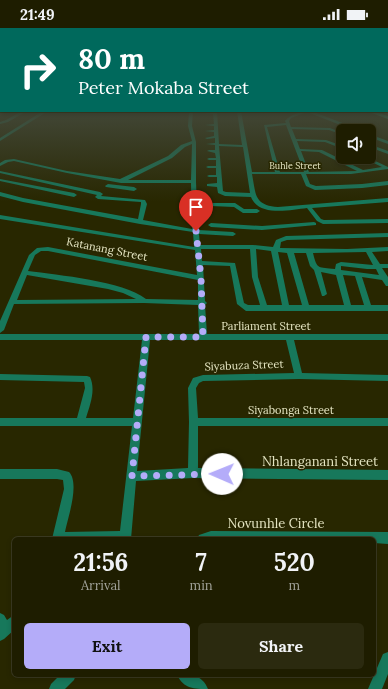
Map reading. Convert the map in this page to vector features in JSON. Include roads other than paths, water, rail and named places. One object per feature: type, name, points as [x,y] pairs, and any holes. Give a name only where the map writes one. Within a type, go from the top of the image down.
[{"type":"street","points":[[216,140],[220,192],[223,194],[253,195]]},
{"type":"street","points":[[244,140],[253,195],[258,208],[262,228]]},
{"type":"street","points":[[269,140],[278,173]]},
{"type":"street","points":[[336,145],[326,141],[294,140],[308,185],[315,188],[388,183]]},
{"type":"street","points":[[121,181],[166,160],[183,146],[194,142],[193,182],[203,303],[203,337]]},
{"type":"street","points":[[208,144],[245,146]]},
{"type":"street","points":[[376,148],[388,153]]},
{"type":"street","points":[[298,150],[320,151],[366,172]]},
{"type":"street","points":[[209,151],[217,152]]},
{"type":"street","points":[[208,159],[218,159]]},
{"type":"street","points":[[0,165],[7,161],[14,160],[67,172],[121,181],[193,182]]},
{"type":"street","points":[[376,163],[387,168]]},
{"type":"street","points":[[208,167],[218,167]]},
{"type":"street","name":"Buhle Street","points":[[250,173],[366,172],[387,168]]},
{"type":"street","points":[[0,172],[99,195],[143,202],[144,204],[140,222]]},
{"type":"street","points":[[208,176],[219,176]]},
{"type":"street","points":[[0,180],[92,198],[99,195],[114,180]]},
{"type":"street","points":[[209,185],[219,185]]},
{"type":"street","points":[[108,186],[134,189]]},
{"type":"street","points":[[0,194],[23,200],[196,232],[233,234]]},
{"type":"street","points":[[213,205],[235,205],[243,211],[258,208],[309,207],[388,200]]},
{"type":"street","points":[[309,207],[319,220],[323,222],[388,221]]},
{"type":"street","points":[[0,218],[198,248],[253,247],[290,251],[388,249]]},
{"type":"street","points":[[211,225],[262,228],[314,224]]},
{"type":"street","points":[[286,308],[275,250],[279,239],[300,236],[388,235]]},
{"type":"street","points":[[300,236],[313,266],[317,269],[387,281]]},
{"type":"street","points":[[253,247],[255,277],[264,308]]},
{"type":"street","name":"Katanang Street","points":[[0,330],[35,251],[48,248],[201,278]]},
{"type":"street","points":[[368,250],[387,281]]},
{"type":"street","points":[[290,251],[306,307]]},
{"type":"street","points":[[200,263],[233,264],[242,306],[246,308],[388,308]]},
{"type":"street","points":[[348,307],[338,273],[338,265],[364,267],[388,266]]},
{"type":"street","points":[[317,269],[324,294]]},
{"type":"street","points":[[25,272],[137,294],[144,301]]},
{"type":"street","points":[[358,276],[368,308]]},
{"type":"street","points":[[12,302],[144,301],[203,303]]},
{"type":"street","name":"Parliament Street","points":[[0,337],[388,337]]},
{"type":"street","points":[[125,537],[146,337]]},
{"type":"street","points":[[289,337],[299,376]]},
{"type":"street","name":"Siyabuza Street","points":[[193,473],[194,422],[192,388],[196,380],[203,378],[299,376],[388,378]]},
{"type":"street","points":[[0,378],[87,379],[89,388],[81,422]]},
{"type":"street","points":[[0,422],[138,422]]},
{"type":"street","name":"Siyabonga Street","points":[[194,422],[388,422]]},
{"type":"street","name":"Nhlanganani Street","points":[[132,476],[193,473],[388,475]]},
{"type":"street","points":[[0,474],[57,474],[65,475],[68,478],[69,489],[59,537]]},
{"type":"street","name":"Novunhle Circle","points":[[376,538],[388,538]]},
{"type":"street","points":[[0,618],[2,633]]},
{"type":"street","points":[[2,633],[12,623]]},
{"type":"street","points":[[375,689],[388,659]]},
{"type":"street","points":[[56,689],[67,677]]},
{"type":"street","points":[[186,677],[201,689]]}]
